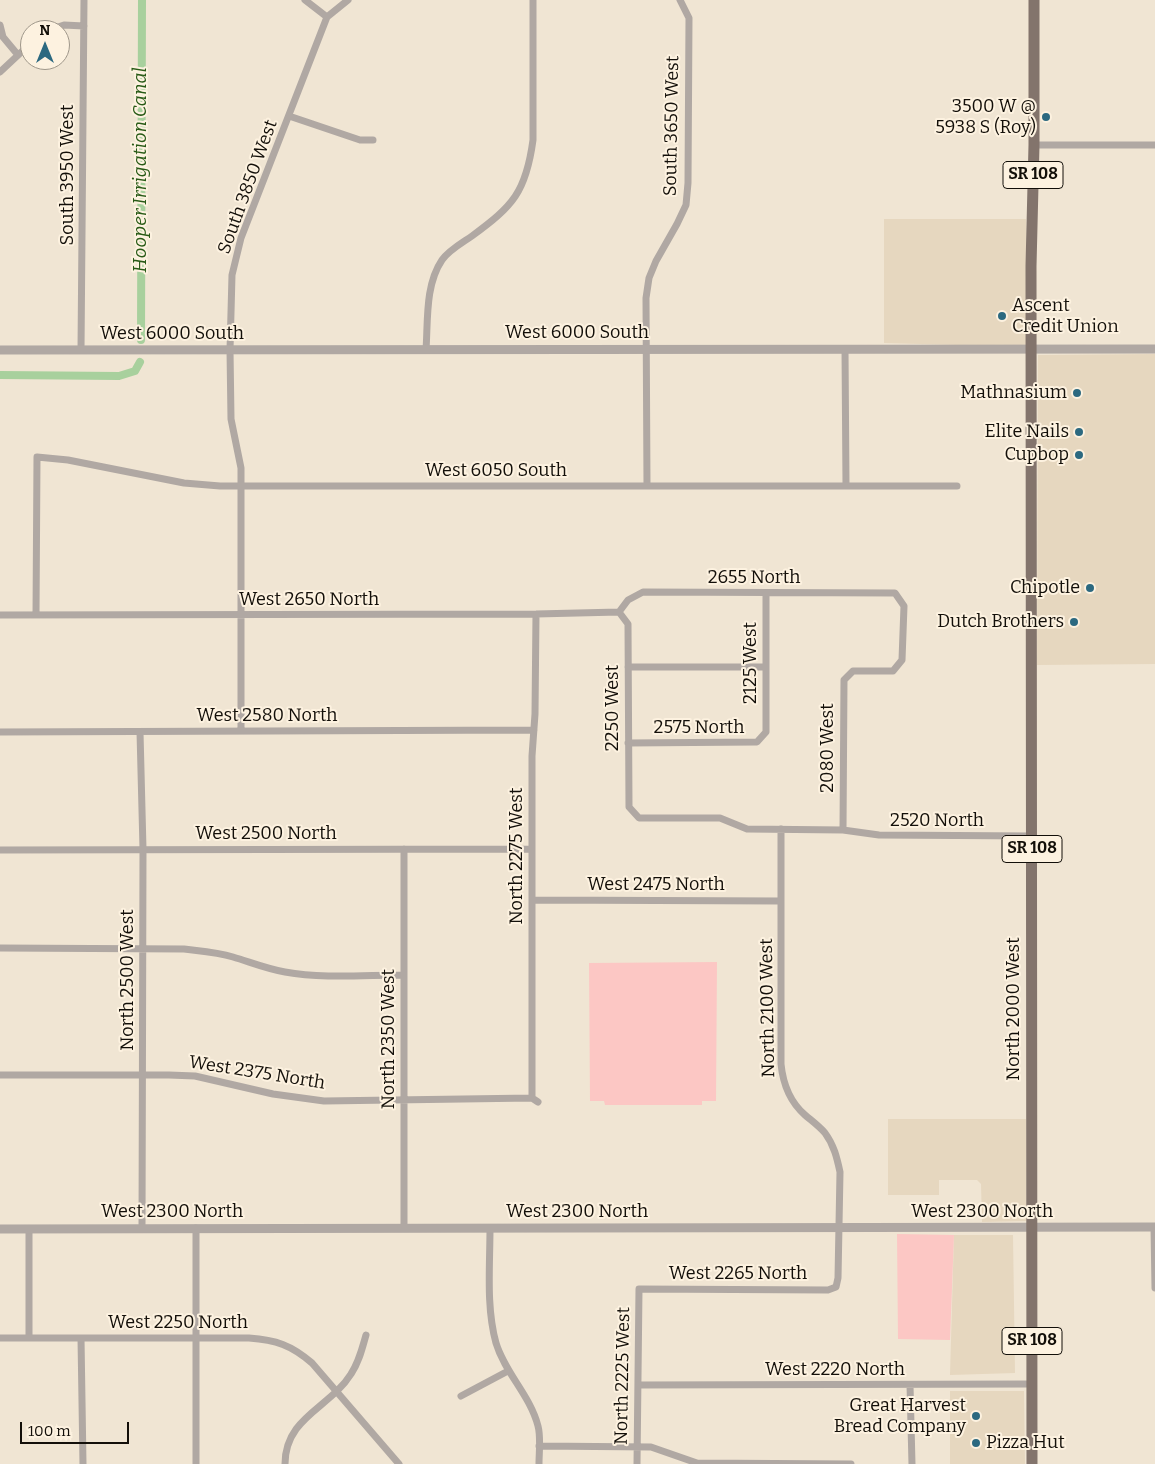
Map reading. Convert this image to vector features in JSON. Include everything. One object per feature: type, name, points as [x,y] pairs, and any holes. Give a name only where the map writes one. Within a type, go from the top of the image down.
[{"type":"main road","name":"SR 108","points":[[1032,349],[1034,0]]},
{"type":"main road","name":"North 2000 West","points":[[1032,349],[1032,1464]]},
{"type":"street","name":"South 3950 West","points":[[82,350],[84,0]]},
{"type":"street","points":[[305,0],[327,17],[348,0]]},
{"type":"street","points":[[426,350],[428,306],[433,281],[442,260],[456,247],[499,216],[512,202],[523,184],[530,163],[533,140],[533,0]]},
{"type":"street","name":"South 3650 West","points":[[647,486],[646,298],[649,278],[656,261],[686,205],[688,183],[689,18],[680,0]]},
{"type":"street","name":"South 3850 West","points":[[242,731],[241,468],[231,419],[232,275],[242,238],[327,17]]},
{"type":"street","points":[[0,25],[3,37],[18,55],[0,72]]},
{"type":"street","points":[[70,25],[84,26]]},
{"type":"street","points":[[290,116],[360,140],[373,140]]},
{"type":"street","points":[[1034,145],[1155,145]]},
{"type":"street","points":[[844,349],[846,486]]},
{"type":"street","name":"West 6000 South","points":[[0,350],[1155,349]]},
{"type":"street","name":"West 6050 South","points":[[36,615],[37,457],[68,460],[184,483],[241,486],[958,486]]},
{"type":"street","name":"2655 North","points":[[619,612],[628,600],[643,592],[895,594],[904,606],[902,660],[893,671],[853,671]]},
{"type":"street","name":"2125 West","points":[[766,593],[766,732]]},
{"type":"street","name":"West 2650 North","points":[[0,615],[536,614],[619,612]]},
{"type":"street","name":"2250 West","points":[[619,612],[628,624],[629,807]]},
{"type":"street","name":"North 2275 West","points":[[535,1100],[532,756],[536,614]]},
{"type":"street","points":[[628,667],[766,667]]},
{"type":"street","name":"2080 West","points":[[843,830],[844,680],[853,671]]},
{"type":"street","name":"West 2580 North","points":[[0,732],[534,730]]},
{"type":"street","name":"North 2500 West","points":[[140,732],[143,850],[142,1228]]},
{"type":"street","name":"2575 North","points":[[628,743],[757,742],[766,732]]},
{"type":"street","name":"2520 North","points":[[629,807],[639,818],[720,818],[747,829],[843,830],[879,835],[1032,836]]},
{"type":"street","name":"North 2100 West","points":[[781,830],[782,1079],[787,1093],[795,1106],[825,1134],[837,1158],[840,1172],[838,1278],[836,1287]]},
{"type":"street","name":"North 2350 West","points":[[404,849],[404,1228]]},
{"type":"street","name":"West 2500 North","points":[[0,850],[532,849]]},
{"type":"street","name":"West 2475 North","points":[[532,900],[781,901]]},
{"type":"street","points":[[0,948],[184,949],[232,956],[258,966],[285,972],[313,975],[404,975]]},
{"type":"street","name":"West 2375 North","points":[[0,1076],[195,1076],[273,1094],[324,1101],[535,1100]]},
{"type":"street","name":"West 2300 North","points":[[0,1228],[1154,1228]]},
{"type":"street","points":[[29,1228],[29,1338]]},
{"type":"street","points":[[196,1228],[196,1464]]},
{"type":"street","points":[[490,1228],[491,1315],[496,1344],[508,1371],[529,1403],[538,1426],[539,1464]]},
{"type":"street","points":[[1154,1228],[1155,1288]]},
{"type":"street","name":"West 2265 North","points":[[639,1289],[828,1290],[836,1287]]},
{"type":"street","name":"North 2225 West","points":[[637,1464],[639,1289]]},
{"type":"street","points":[[286,1464],[290,1436],[303,1420],[337,1391],[351,1375],[366,1335]]},
{"type":"street","name":"West 2250 North","points":[[0,1338],[249,1338],[270,1340],[283,1344],[312,1363],[399,1464]]},
{"type":"street","points":[[81,1338],[83,1464]]},
{"type":"street","points":[[461,1396],[508,1371]]},
{"type":"street","name":"West 2220 North","points":[[638,1385],[1032,1384]]},
{"type":"street","points":[[910,1385],[912,1464]]},
{"type":"street","points":[[539,1446],[651,1447],[697,1463],[851,1464]]},
{"type":"shaded area","points":[[884,219],[1026,219],[1027,347],[884,343]]},
{"type":"shaded area","points":[[1155,354],[1155,664],[1037,665],[1038,355]]},
{"type":"shaded area","points":[[717,962],[716,1101],[702,1101],[702,1105],[605,1105],[604,1101],[590,1101],[589,963]]},
{"type":"shaded area","points":[[888,1119],[1026,1119],[1026,1221],[982,1222],[981,1184],[977,1180],[939,1180],[939,1195],[888,1195]]},
{"type":"shaded area","points":[[897,1234],[954,1235],[950,1340],[898,1339]]},
{"type":"shaded area","points":[[954,1235],[1013,1235],[1015,1373],[950,1375]]},
{"type":"shaded area","points":[[950,1391],[1024,1391],[1025,1464],[950,1464]]},
{"type":"waterway","name":"Hooper Irrigation Canal","points":[[141,340],[142,0]]},
{"type":"waterway","name":"Hooper Irrigation Canal","points":[[0,375],[119,376],[135,371],[140,362]]},
{"type":"place","name":"3500 W @ 5938 S (Roy)","points":[[1046,117]]},
{"type":"place","name":"Ascent Credit Union","points":[[1002,316]]},
{"type":"place","name":"Mathnasium","points":[[1077,393]]},
{"type":"place","name":"Elite Nails","points":[[1079,432]]},
{"type":"place","name":"Cupbop","points":[[1079,455]]},
{"type":"place","name":"Chipotle","points":[[1090,588]]},
{"type":"place","name":"Dutch Brothers","points":[[1074,622]]},
{"type":"place","name":"Great Harvest Bread Company","points":[[976,1416]]},
{"type":"place","name":"Pizza Hut","points":[[976,1443]]}]
